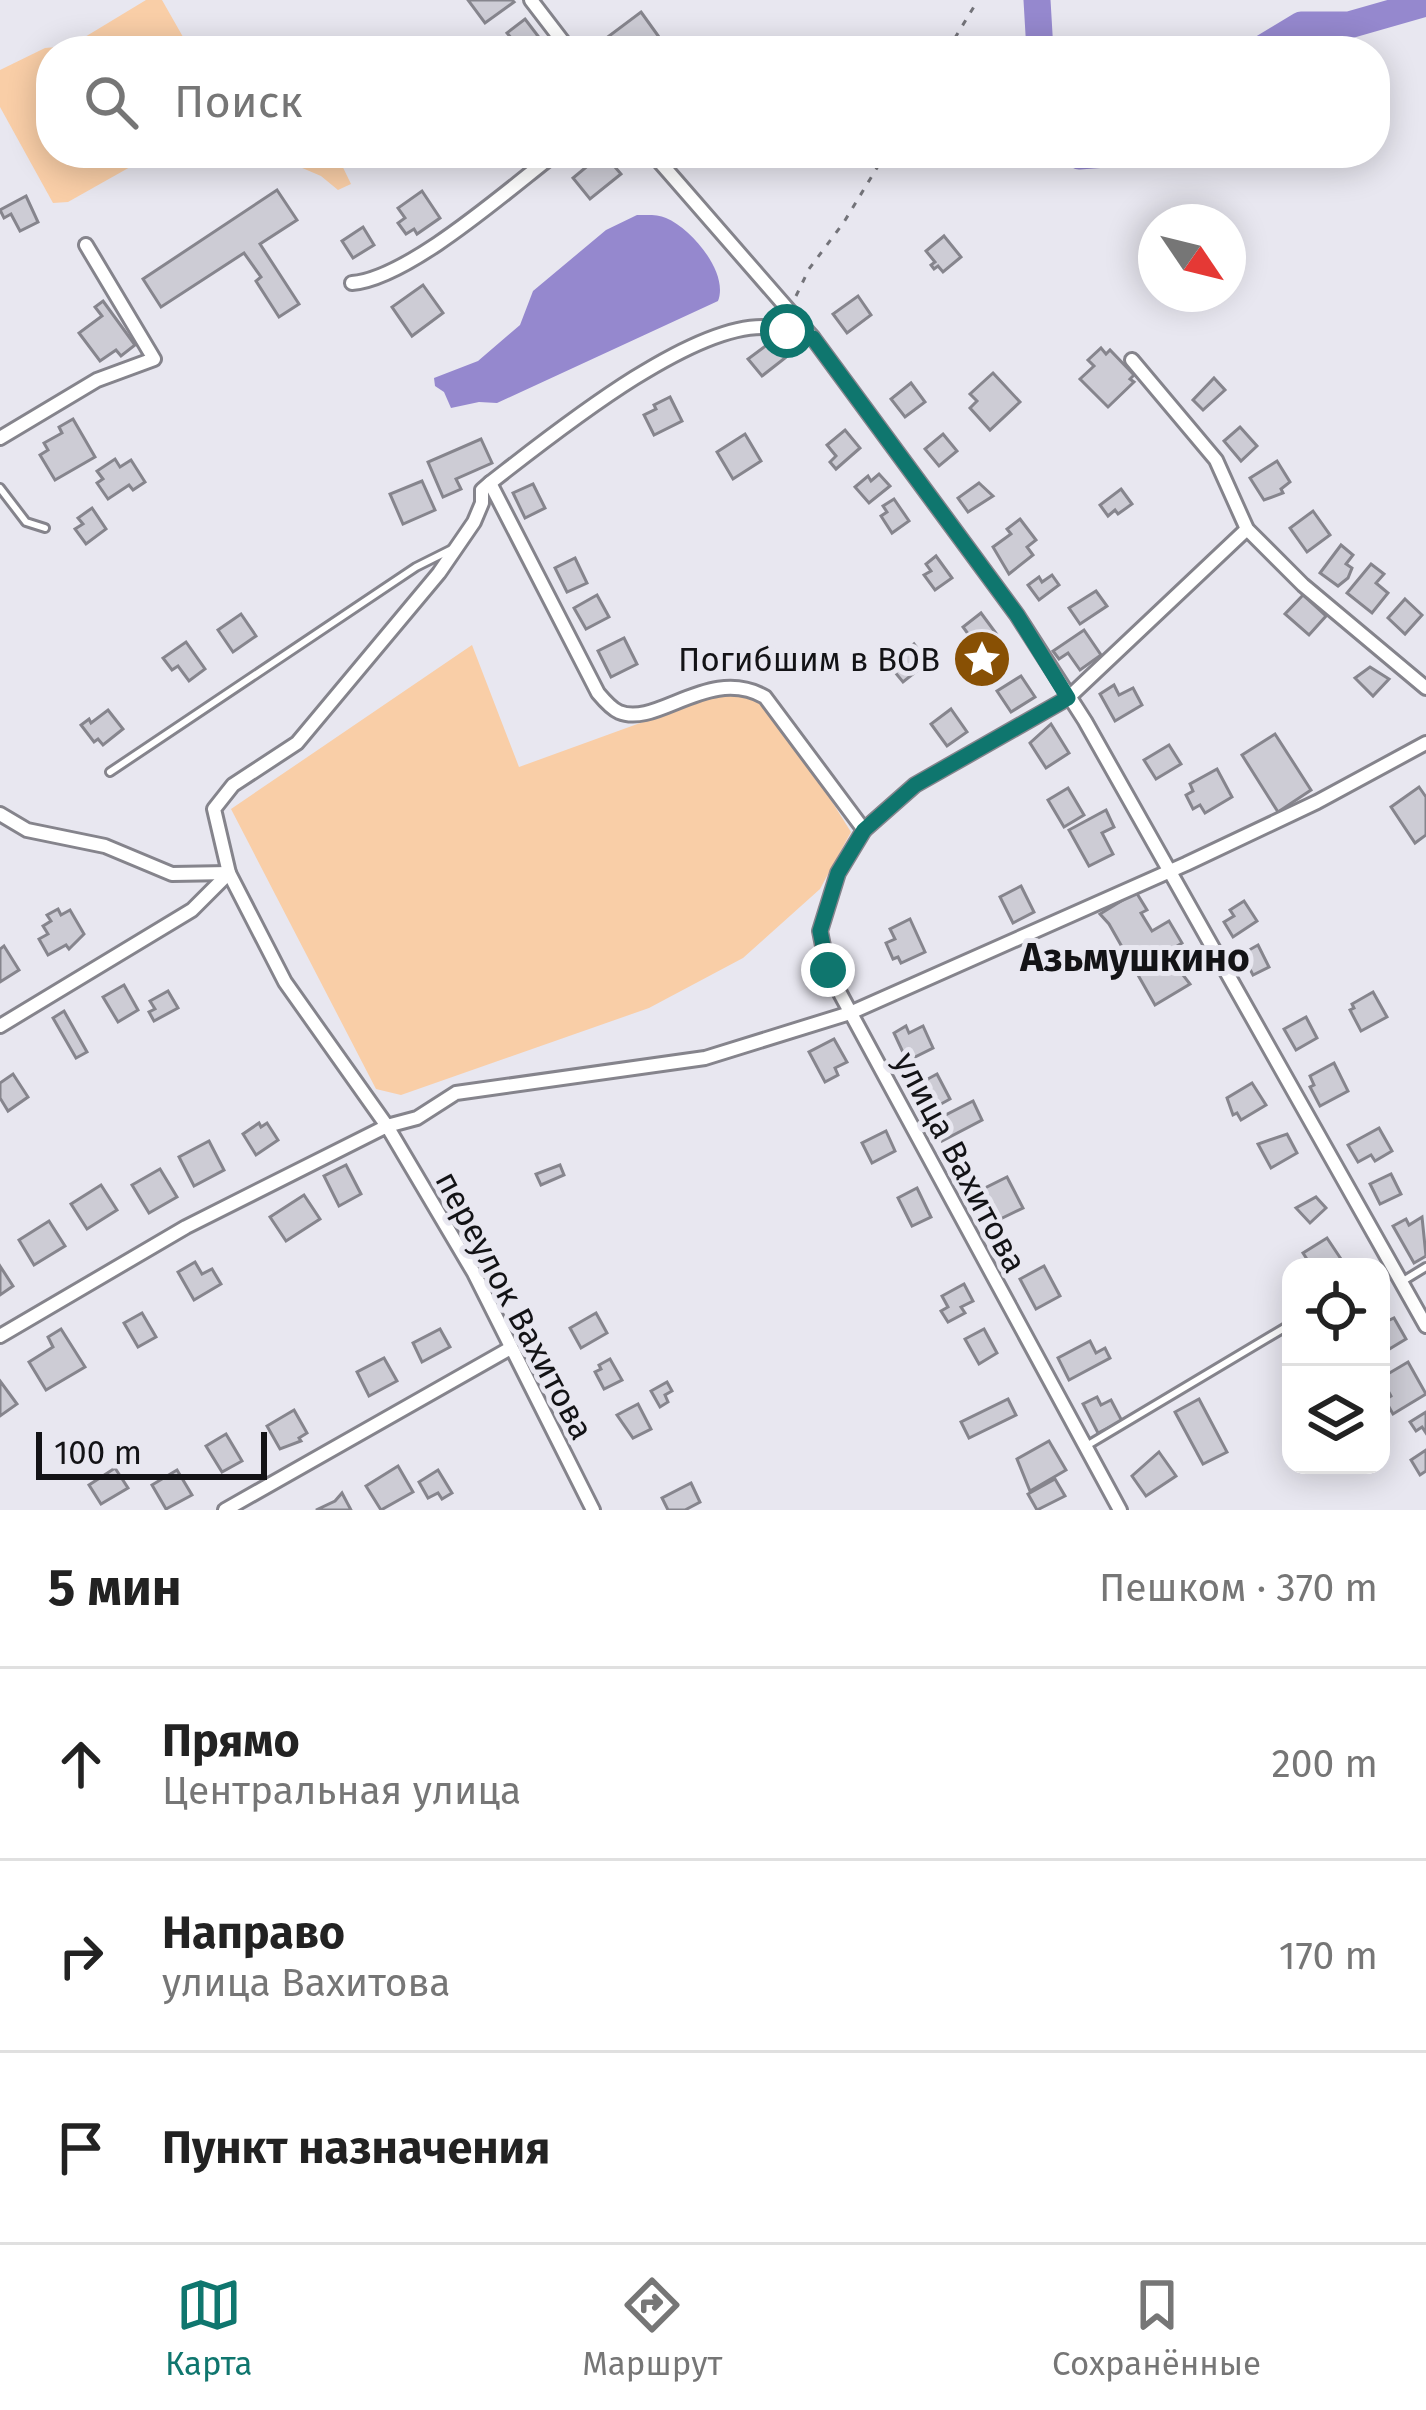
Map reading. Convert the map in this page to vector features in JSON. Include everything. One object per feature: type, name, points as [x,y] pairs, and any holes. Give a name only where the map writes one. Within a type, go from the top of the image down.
[{"type":"street","points":[[531,0],[559,36]]},
{"type":"street","points":[[352,283],[382,277],[536,168]]},
{"type":"street","points":[[665,168],[790,308],[1017,615],[1168,869],[1381,1258]]},
{"type":"street","points":[[0,437],[98,380],[154,359],[86,245]]},
{"type":"street","points":[[767,327],[790,308]]},
{"type":"street","points":[[455,547],[474,522],[482,490],[490,483],[575,419],[687,348],[742,328],[767,327],[813,338]]},
{"type":"street","points":[[1132,361],[1216,460],[1247,530],[1303,585],[1426,688]]},
{"type":"street","points":[[490,483],[598,693],[618,712],[636,714],[722,687],[746,686],[765,697],[864,830]]},
{"type":"street","name":"улица Вахитова","points":[[1120,1510],[850,1013],[828,970],[820,931],[838,873],[864,830],[915,785],[1068,698],[1247,530]]},
{"type":"street","name":"переулок Вахитова","points":[[455,547],[439,573],[297,743],[233,785],[214,809],[229,873],[285,982],[387,1126],[474,1273],[593,1510]]},
{"type":"street","points":[[0,1336],[186,1227],[387,1126],[417,1118],[456,1094],[705,1058],[850,1013],[1317,802],[1426,743]]},
{"type":"street","points":[[0,814],[27,830],[105,846],[172,874],[229,873]]},
{"type":"street","points":[[0,1026],[192,910],[229,873]]},
{"type":"street","points":[[1390,1272],[1426,1326]]},
{"type":"street","points":[[225,1510],[509,1349]]},
{"type":"lane","points":[[0,488],[26,522],[45,527]]},
{"type":"lane","points":[[110,772],[416,567],[455,547]]},
{"type":"lane","points":[[1401,1282],[1426,1267]]},
{"type":"lane","points":[[1084,1448],[1282,1329]]},
{"type":"path","points":[[956,36],[978,0]]},
{"type":"path","points":[[790,308],[809,269],[877,168]]},
{"type":"shaded area","points":[[146,0],[162,0],[182,36],[87,36]]},
{"type":"shaded area","points":[[36,52],[36,168],[128,168],[68,202],[53,203],[0,107],[0,70]]},
{"type":"shaded area","points":[[302,168],[343,168],[351,184],[338,190]]},
{"type":"shaded area","points":[[637,215],[666,218],[697,242],[718,278],[718,301],[497,403],[451,408],[434,378],[478,361],[520,325],[533,291],[606,230]]},
{"type":"shaded area","points":[[472,645],[519,767],[731,690],[761,701],[851,832],[820,889],[743,958],[649,1008],[401,1095],[376,1089],[231,809]]},
{"type":"building","points":[[468,0],[512,0],[514,2],[485,23]]},
{"type":"building","points":[[641,12],[658,36],[609,36]]},
{"type":"building","points":[[525,19],[538,36],[509,36],[507,33]]},
{"type":"building","points":[[585,168],[616,168],[621,174],[590,199],[573,178]]},
{"type":"building","points":[[277,190],[297,220],[260,244],[299,304],[279,317],[244,253],[161,307],[143,279]]},
{"type":"building","points":[[422,191],[440,218],[417,234],[414,229],[406,234],[398,223],[405,218],[398,208]]},
{"type":"building","points":[[26,196],[38,222],[20,231],[11,214],[4,218],[0,210]]},
{"type":"building","points":[[363,227],[374,245],[353,258],[342,241]]},
{"type":"building","points":[[944,236],[961,257],[943,272],[938,266],[934,269],[935,262],[926,251]]},
{"type":"building","points":[[423,285],[443,313],[412,336],[392,307]]},
{"type":"building","points":[[858,296],[871,315],[847,333],[833,314]]},
{"type":"building","points":[[103,301],[135,345],[121,356],[116,350],[100,361],[79,333],[102,316],[95,307]]},
{"type":"building","points":[[772,341],[785,358],[762,376],[748,359]]},
{"type":"building","points":[[1101,348],[1106,354],[1110,350],[1134,375],[1130,379],[1134,382],[1108,407],[1080,379],[1094,366],[1088,360]]},
{"type":"building","points":[[993,373],[1020,402],[990,430],[970,408],[977,401],[970,394]]},
{"type":"building","points":[[1214,378],[1225,390],[1203,410],[1193,400]]},
{"type":"building","points":[[911,383],[925,402],[905,417],[891,399]]},
{"type":"building","points":[[670,397],[682,421],[654,435],[644,415]]},
{"type":"building","points":[[73,419],[95,457],[55,480],[40,455],[48,450],[44,443],[62,433],[59,427]]},
{"type":"building","points":[[1240,427],[1257,446],[1241,461],[1224,441]]},
{"type":"building","points":[[845,430],[860,448],[836,469],[830,462],[836,456],[827,445]]},
{"type":"building","points":[[745,434],[761,461],[733,479],[717,452]]},
{"type":"building","points":[[943,434],[957,451],[939,466],[925,449]]},
{"type":"building","points":[[481,439],[492,463],[456,479],[461,489],[443,497],[428,462]]},
{"type":"building","points":[[115,459],[120,467],[131,460],[145,482],[133,490],[129,485],[108,499],[97,483],[103,479],[97,471]]},
{"type":"building","points":[[1277,461],[1290,482],[1281,489],[1283,493],[1264,500],[1250,478]]},
{"type":"building","points":[[879,474],[890,486],[869,503],[855,487]]},
{"type":"building","points":[[422,481],[435,510],[403,524],[390,494]]},
{"type":"building","points":[[979,483],[993,496],[968,512],[958,498]]},
{"type":"building","points":[[533,484],[545,508],[525,518],[513,493]]},
{"type":"building","points":[[1121,489],[1132,504],[1108,516],[1100,505]]},
{"type":"building","points":[[894,499],[909,521],[892,533],[881,516],[887,512],[883,506]]},
{"type":"building","points":[[92,508],[106,529],[86,544],[75,529],[83,524],[78,518]]},
{"type":"building","points":[[1313,511],[1330,535],[1307,552],[1290,528]]},
{"type":"building","points":[[1020,519],[1036,540],[1027,547],[1033,555],[1009,574],[993,547],[1011,534],[1007,529]]},
{"type":"building","points":[[1341,545],[1353,555],[1346,564],[1352,568],[1348,578],[1338,586],[1320,573]]},
{"type":"building","points":[[936,556],[952,578],[935,590],[924,575],[931,571],[926,564]]},
{"type":"building","points":[[575,558],[587,583],[567,592],[555,568]]},
{"type":"building","points":[[1371,564],[1384,574],[1376,583],[1388,593],[1372,613],[1347,593]]},
{"type":"building","points":[[1052,575],[1059,585],[1039,600],[1028,585]]},
{"type":"building","points":[[1096,591],[1107,606],[1080,624],[1069,608]]},
{"type":"building","points":[[597,595],[609,617],[586,629],[574,608]]},
{"type":"building","points":[[1303,595],[1326,616],[1309,635],[1285,614]]},
{"type":"building","points":[[1405,599],[1422,615],[1405,634],[1388,618]]},
{"type":"building","points":[[981,613],[998,636],[980,650],[963,627]]},
{"type":"building","points":[[241,614],[256,636],[233,652],[218,630]]},
{"type":"building","points":[[1084,630],[1101,655],[1080,670],[1068,653],[1059,659],[1053,651]]},
{"type":"building","points":[[624,638],[637,664],[611,677],[598,651]]},
{"type":"building","points":[[186,642],[205,669],[189,681],[178,666],[172,670],[163,658]]},
{"type":"building","points":[[914,644],[928,662],[903,682],[889,665]]},
{"type":"building","points":[[1370,667],[1389,679],[1373,696],[1355,678]]},
{"type":"building","points":[[1021,676],[1035,697],[1011,712],[997,691]]},
{"type":"building","points":[[1114,685],[1119,695],[1133,688],[1142,705],[1115,721],[1100,694]]},
{"type":"building","points":[[951,709],[967,732],[947,746],[931,724]]},
{"type":"building","points":[[108,710],[123,729],[103,745],[98,739],[94,742],[81,725]]},
{"type":"building","points":[[1051,724],[1069,753],[1046,768],[1030,743]]},
{"type":"building","points":[[1275,734],[1311,790],[1278,812],[1242,755]]},
{"type":"building","points":[[1169,745],[1181,764],[1156,779],[1144,760]]},
{"type":"building","points":[[1217,769],[1232,797],[1205,813],[1200,805],[1193,809],[1186,795],[1193,791],[1190,784]]},
{"type":"building","points":[[1419,787],[1426,797],[1426,835],[1415,843],[1391,807]]},
{"type":"building","points":[[1068,788],[1084,815],[1064,827],[1048,800]]},
{"type":"building","points":[[1106,810],[1114,827],[1102,833],[1113,854],[1089,866],[1069,830]]},
{"type":"building","points":[[1021,886],[1034,912],[1013,923],[1000,897]]},
{"type":"building","points":[[1136,892],[1152,931],[1169,921],[1182,943],[1166,953],[1190,984],[1155,1005],[1100,914]]},
{"type":"building","points":[[1244,901],[1257,921],[1233,937],[1224,922],[1234,916],[1230,910]]},
{"type":"building","points":[[58,909],[61,915],[70,910],[84,934],[69,949],[66,945],[48,955],[39,939],[48,934],[43,926],[51,921],[47,915]]},
{"type":"building","points":[[910,919],[925,952],[901,963],[898,957],[893,959],[886,943],[895,939],[890,929]]},
{"type":"building","points":[[1258,945],[1269,967],[1253,975],[1242,954]]},
{"type":"building","points":[[4,946],[19,970],[0,982],[0,949]]},
{"type":"building","points":[[124,985],[138,1010],[118,1022],[103,997]]},
{"type":"building","points":[[168,991],[178,1008],[154,1021],[150,1001]]},
{"type":"building","points":[[1373,992],[1387,1017],[1361,1031],[1350,1010]]},
{"type":"building","points":[[64,1011],[87,1052],[76,1058],[53,1018]]},
{"type":"building","points":[[1306,1017],[1317,1038],[1296,1050],[1284,1029]]},
{"type":"building","points":[[906,1026],[909,1033],[923,1026],[933,1048],[907,1061],[894,1033]]},
{"type":"building","points":[[834,1039],[847,1062],[835,1068],[838,1075],[825,1082],[809,1052]]},
{"type":"building","points":[[1334,1063],[1348,1091],[1320,1106],[1310,1076]]},
{"type":"building","points":[[13,1074],[28,1097],[8,1111],[0,1098],[0,1083]]},
{"type":"building","points":[[937,1074],[950,1099],[932,1109],[929,1102],[923,1105],[913,1087]]},
{"type":"building","points":[[1252,1083],[1266,1105],[1241,1120],[1237,1113],[1233,1115],[1227,1098]]},
{"type":"building","points":[[973,1101],[982,1120],[942,1141],[932,1122]]},
{"type":"building","points":[[259,1123],[261,1127],[267,1123],[278,1140],[256,1155],[243,1134]]},
{"type":"building","points":[[1379,1128],[1392,1151],[1375,1161],[1371,1155],[1358,1162],[1348,1145]]},
{"type":"building","points":[[886,1131],[895,1151],[872,1163],[862,1143]]},
{"type":"building","points":[[1287,1134],[1297,1153],[1271,1168],[1258,1144]]},
{"type":"building","points":[[209,1141],[224,1170],[194,1186],[179,1157]]},
{"type":"building","points":[[346,1165],[361,1194],[339,1206],[324,1176]]},
{"type":"building","points":[[560,1165],[564,1175],[541,1185],[536,1174]]},
{"type":"building","points":[[160,1169],[177,1197],[149,1213],[132,1185]]},
{"type":"building","points":[[1391,1174],[1401,1194],[1380,1204],[1370,1184]]},
{"type":"building","points":[[1007,1177],[1023,1208],[992,1223],[977,1192]]},
{"type":"building","points":[[101,1185],[117,1210],[87,1229],[71,1204]]},
{"type":"building","points":[[917,1188],[931,1217],[912,1226],[898,1198]]},
{"type":"building","points":[[304,1195],[320,1219],[286,1241],[270,1217]]},
{"type":"building","points":[[1316,1197],[1326,1208],[1310,1223],[1296,1208]]},
{"type":"building","points":[[1422,1217],[1426,1256],[1414,1263],[1393,1226],[1406,1219],[1409,1225]]},
{"type":"building","points":[[49,1221],[65,1246],[34,1265],[19,1240]]},
{"type":"building","points":[[1327,1238],[1340,1258],[1306,1258],[1303,1253]]},
{"type":"building","points":[[195,1262],[202,1274],[212,1269],[221,1284],[194,1300],[178,1272]]},
{"type":"building","points":[[0,1266],[13,1286],[0,1295]]},
{"type":"building","points":[[1044,1266],[1060,1296],[1036,1309],[1020,1279]]},
{"type":"building","points":[[964,1284],[973,1301],[961,1307],[965,1313],[948,1322],[941,1311],[948,1307],[942,1296]]},
{"type":"building","points":[[142,1313],[156,1337],[138,1347],[124,1323]]},
{"type":"building","points":[[596,1313],[607,1333],[581,1348],[570,1328]]},
{"type":"building","points":[[1394,1318],[1406,1339],[1390,1349],[1390,1320]]},
{"type":"building","points":[[61,1329],[85,1367],[46,1390],[29,1362],[53,1347],[48,1337]]},
{"type":"building","points":[[440,1329],[450,1347],[422,1362],[413,1343]]},
{"type":"building","points":[[984,1329],[997,1353],[979,1364],[965,1339]]},
{"type":"building","points":[[1090,1341],[1096,1353],[1105,1348],[1110,1358],[1069,1380],[1058,1358]]},
{"type":"building","points":[[384,1358],[397,1381],[369,1396],[357,1372]]},
{"type":"building","points":[[610,1359],[622,1380],[604,1389],[595,1372]]},
{"type":"building","points":[[1408,1362],[1426,1394],[1393,1414],[1390,1373]]},
{"type":"building","points":[[0,1381],[17,1404],[0,1416]]},
{"type":"building","points":[[667,1382],[672,1391],[660,1407],[651,1391]]},
{"type":"building","points":[[1097,1397],[1101,1405],[1111,1400],[1122,1421],[1098,1433],[1083,1404]]},
{"type":"building","points":[[1008,1399],[1016,1415],[969,1438],[961,1422]]},
{"type":"building","points":[[1199,1399],[1227,1452],[1203,1464],[1175,1412]]},
{"type":"building","points":[[638,1404],[651,1429],[633,1438],[617,1415]]},
{"type":"building","points":[[294,1410],[307,1433],[301,1441],[280,1449],[267,1426]]},
{"type":"building","points":[[1426,1412],[1426,1433],[1422,1427],[1416,1431],[1410,1422]]},
{"type":"building","points":[[226,1434],[242,1461],[222,1472],[206,1446]]},
{"type":"building","points":[[1049,1441],[1066,1470],[1030,1491],[1017,1459]]},
{"type":"building","points":[[1426,1450],[1426,1471],[1420,1475],[1411,1460]]},
{"type":"building","points":[[1159,1452],[1176,1476],[1146,1496],[1132,1476]]},
{"type":"building","points":[[398,1466],[413,1492],[381,1510],[366,1486]]},
{"type":"building","points":[[115,1468],[128,1488],[101,1504],[89,1485]]},
{"type":"building","points":[[177,1470],[192,1495],[166,1509],[152,1485]]},
{"type":"building","points":[[438,1470],[452,1493],[442,1499],[438,1493],[428,1498],[419,1482]]},
{"type":"building","points":[[1055,1479],[1065,1496],[1037,1510],[1028,1494]]},
{"type":"building","points":[[691,1483],[700,1502],[685,1510],[668,1510],[662,1498]]},
{"type":"building","points":[[342,1493],[351,1510],[316,1510],[335,1501]]},
{"type":"waterway","points":[[1037,0],[1039,36]]},
{"type":"waterway","points":[[1283,36],[1301,25],[1349,25],[1426,3]]},
{"type":"place","name":"Погибшим в ВОВ","points":[[982,659]]},
{"type":"district","name":"Азьмушкино","points":[[1135,957]]},
{"type":"route","points":[[787,331],[813,338],[1017,615],[1068,698],[915,785],[864,830],[838,873],[820,931],[828,970]]}]
